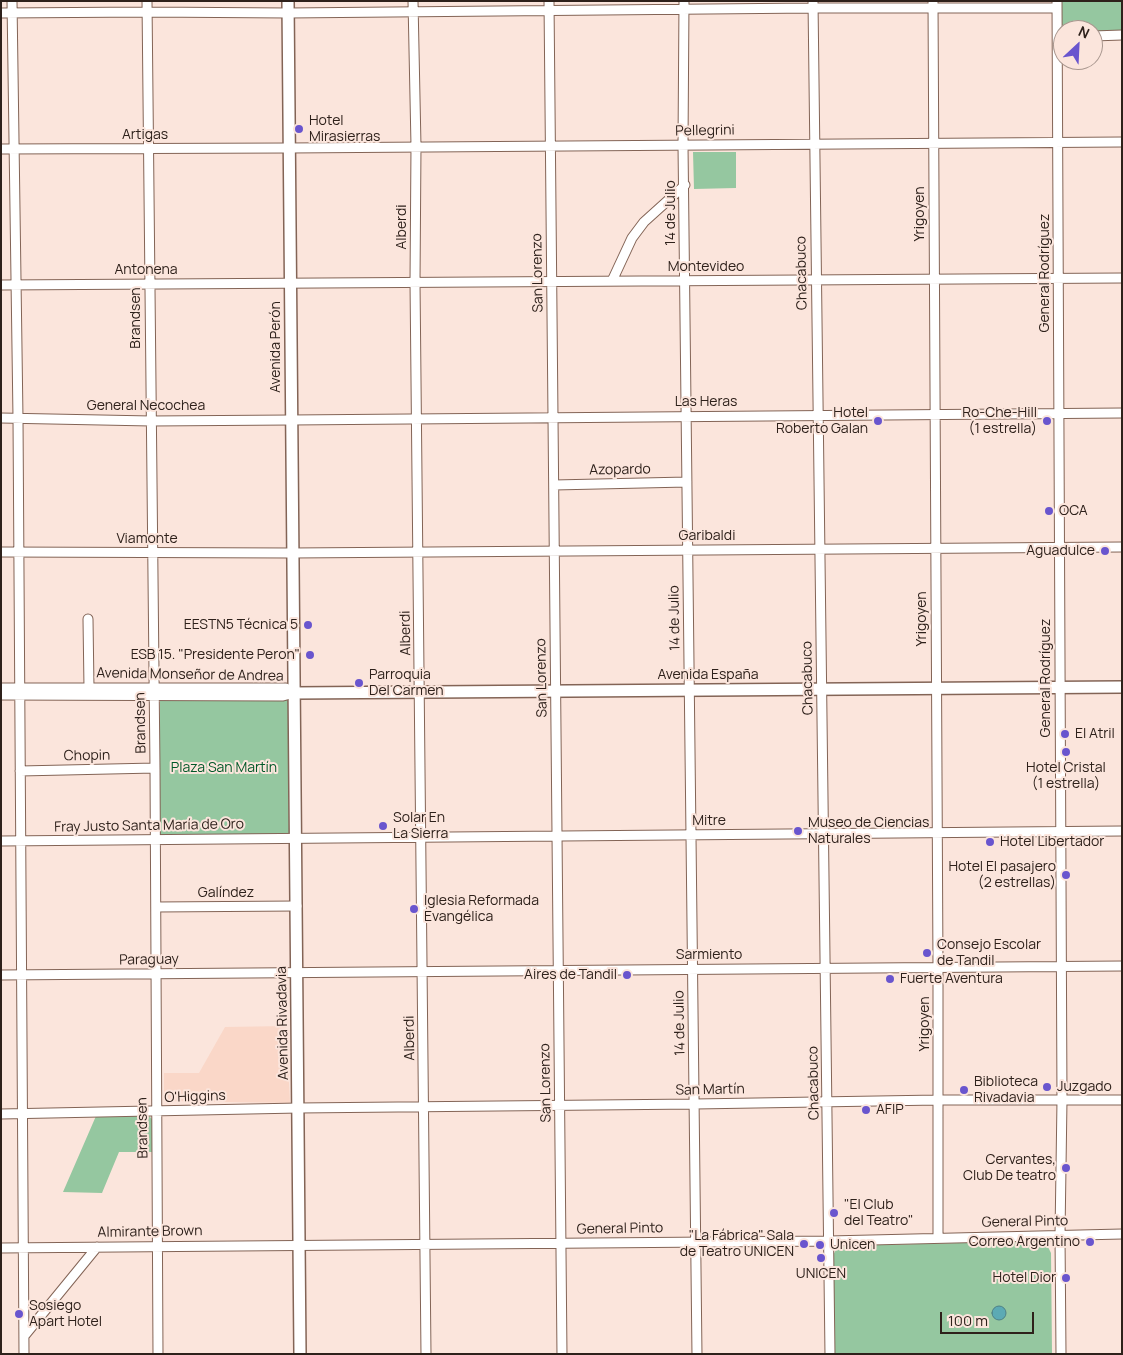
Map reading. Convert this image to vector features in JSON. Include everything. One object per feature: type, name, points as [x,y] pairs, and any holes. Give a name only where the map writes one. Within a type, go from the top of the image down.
[{"type":"main road","name":"Avenida Perón","points":[[288,1],[294,693]]},
{"type":"main road","name":"Avenida España","points":[[294,693],[1122,688]]},
{"type":"main road","name":"Avenida Rivadavia","points":[[294,693],[300,1354]]},
{"type":"street","points":[[12,1],[18,418],[22,1113],[25,1249],[24,1354]]},
{"type":"street","name":"Brandsen","points":[[147,1],[156,840],[155,974],[158,1354]]},
{"type":"street","name":"Alberdi","points":[[412,1],[416,146],[426,1354]]},
{"type":"street","name":"San Lorenzo","points":[[549,1],[562,1354]]},
{"type":"street","points":[[1,13],[147,12],[288,14],[549,12],[684,5],[1057,4]]},
{"type":"street","name":"General Rodríguez","points":[[1057,4],[1058,20]]},
{"type":"street","name":"14 de Julio","points":[[684,5],[685,281],[697,1354]]},
{"type":"street","name":"Chacabuco","points":[[813,5],[830,1354]]},
{"type":"street","name":"Yrigoyen","points":[[933,5],[938,832],[938,1237]]},
{"type":"street","points":[[1103,36],[1122,35]]},
{"type":"street","name":"General Rodríguez","points":[[1059,70],[1058,278],[1062,1100],[1061,1354]]},
{"type":"street","name":"Pellegrini","points":[[289,148],[1122,142]]},
{"type":"street","name":"Artigas","points":[[1,149],[289,148]]},
{"type":"street","points":[[612,281],[632,238],[644,222],[685,185]]},
{"type":"street","name":"Montevideo","points":[[290,283],[1122,278]]},
{"type":"street","name":"Antonena","points":[[1,285],[290,283]]},
{"type":"street","name":"Las Heras","points":[[291,420],[1122,413]]},
{"type":"street","name":"General Necochea","points":[[1,418],[151,421],[291,420]]},
{"type":"street","name":"Azopardo","points":[[554,485],[687,482]]},
{"type":"street","name":"Garibaldi","points":[[292,553],[1122,547]]},
{"type":"street","name":"Viamonte","points":[[1,552],[292,553]]},
{"type":"street","points":[[88,619],[89,688]]},
{"type":"street","name":"Avenida Monseñor de Andrea","points":[[1,688],[19,692],[154,692],[286,688],[294,693]]},
{"type":"street","name":"Avenida Monseñor de Andrea","points":[[1,695],[19,692],[89,688],[154,692]]},
{"type":"street","name":"Chopin","points":[[20,771],[155,768]]},
{"type":"street","name":"Mitre","points":[[296,838],[1122,831]]},
{"type":"street","name":"Fray Justo Santa María de Oro","points":[[1,841],[296,838]]},
{"type":"street","name":"Galíndez","points":[[156,907],[297,906]]},
{"type":"street","name":"Sarmiento","points":[[297,972],[1122,966]]},
{"type":"street","name":"Paraguay","points":[[1,975],[297,972]]},
{"type":"street","name":"San Martín","points":[[299,1108],[938,1100],[1122,1100]]},
{"type":"street","name":"O'Higgins","points":[[1,1114],[299,1108]]},
{"type":"street","name":"General Pinto","points":[[299,1245],[829,1241],[1122,1234]]},
{"type":"street","name":"Almirante Brown","points":[[1,1248],[299,1245]]},
{"type":"street","points":[[25,1335],[97,1247]]},
{"type":"shaded area","points":[[286,1026],[290,1103],[164,1101],[164,1073],[199,1073],[225,1027]]},
{"type":"green space","points":[[1062,1],[1122,1],[1122,32],[1103,32],[1103,20],[1062,20]]},
{"type":"green space","points":[[693,152],[736,152],[736,188],[694,189]]},
{"type":"green space","name":"Plaza San Martín","points":[[288,699],[289,834],[160,836],[160,700]]},
{"type":"green space","points":[[96,1116],[149,1116],[153,1120],[154,1152],[119,1152],[102,1193],[63,1192]]},
{"type":"green space","points":[[1038,1241],[1047,1245],[1051,1253],[1052,1354],[835,1354],[832,1257],[840,1246]]},
{"type":"water","points":[[996,1306],[1002,1306],[1006,1313],[1002,1320],[996,1320],[992,1316],[992,1310]]},
{"type":"place","name":"Hotel Mirasierras","points":[[299,129]]},
{"type":"place","name":"Hotel Roberto Galan","points":[[878,421]]},
{"type":"place","name":"Ro-Che-Hill (1 estrella)","points":[[1047,421]]},
{"type":"place","name":"OCA","points":[[1049,511]]},
{"type":"place","name":"Aguadulce","points":[[1105,551]]},
{"type":"place","name":"EESTN5 Técnica 5","points":[[308,625]]},
{"type":"place","name":"ESB 15. \"Presidente Peron\"","points":[[310,655]]},
{"type":"place","name":"Parroquia Del Carmen","points":[[359,683]]},
{"type":"place","name":"El Atril","points":[[1065,734]]},
{"type":"place","name":"Hotel Cristal (1 estrella)","points":[[1066,752]]},
{"type":"place","name":"Solar En La Sierra","points":[[383,826]]},
{"type":"place","name":"Museo de Ciencias Naturales","points":[[798,831]]},
{"type":"place","name":"Hotel Libertador","points":[[990,842]]},
{"type":"place","name":"Hotel El pasajero (2 estrellas)","points":[[1066,875]]},
{"type":"place","name":"Iglesia Reformada Evangélica","points":[[414,909]]},
{"type":"place","name":"Consejo Escolar de Tandil","points":[[927,953]]},
{"type":"place","name":"Aires de Tandil","points":[[627,975]]},
{"type":"place","name":"Fuerte Aventura","points":[[890,979]]},
{"type":"place","name":"Juzgado","points":[[1047,1087]]},
{"type":"place","name":"Biblioteca Rivadavia","points":[[964,1090]]},
{"type":"place","name":"AFIP","points":[[866,1110]]},
{"type":"place","name":"Cervantes, Club De teatro","points":[[1066,1168]]},
{"type":"place","name":"\"El Club del Teatro\"","points":[[834,1213]]},
{"type":"place","name":"Correo Argentino","points":[[1090,1242]]},
{"type":"place","name":"\"La Fábrica\" Sala de Teatro UNICEN","points":[[804,1244]]},
{"type":"place","name":"Unicen","points":[[820,1245]]},
{"type":"place","name":"UNICEN","points":[[821,1258]]},
{"type":"place","name":"Hotel Dior","points":[[1066,1278]]},
{"type":"place","name":"Sosiego Apart Hotel","points":[[19,1314]]}]
